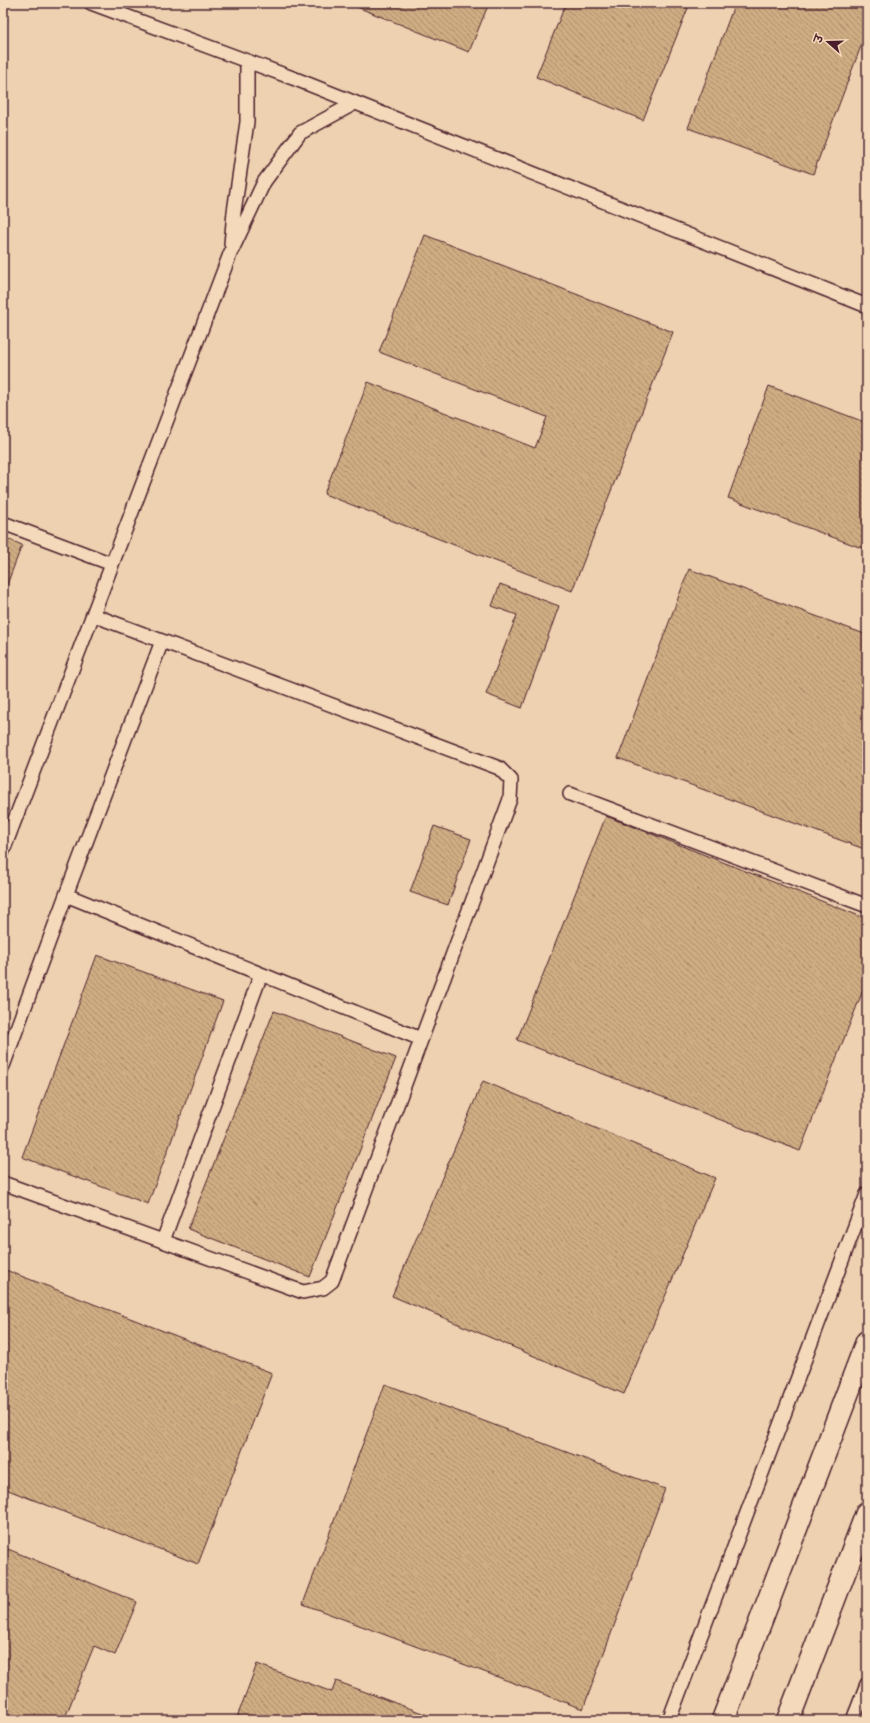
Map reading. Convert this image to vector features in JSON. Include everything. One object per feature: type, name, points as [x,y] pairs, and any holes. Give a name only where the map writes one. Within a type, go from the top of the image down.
[{"type":"street","points":[[723,1720],[867,1342]]},
{"type":"street","points":[[788,1720],[867,1513]]},
{"type":"lane","points":[[91,3],[355,103],[867,306]]},
{"type":"lane","points":[[230,254],[234,212],[247,122],[247,61]]},
{"type":"lane","points":[[3,851],[230,254],[264,182],[300,133],[355,103]]},
{"type":"lane","points":[[3,523],[112,564]]},
{"type":"lane","points":[[3,1183],[304,1292],[323,1288],[332,1281],[510,799],[511,780],[499,768],[93,615]]},
{"type":"lane","points":[[3,1066],[162,641]]},
{"type":"lane","points":[[570,794],[867,906]]},
{"type":"lane","points":[[66,895],[421,1039]]},
{"type":"lane","points":[[163,1241],[261,974]]},
{"type":"lane","points":[[669,1720],[867,1194]]},
{"type":"lane","points":[[853,1720],[867,1684]]},
{"type":"building","points":[[353,3],[489,3],[469,52],[352,5]]},
{"type":"building","points":[[566,3],[690,3],[643,120],[536,77]]},
{"type":"building","points":[[735,3],[867,3],[867,30],[813,174],[688,128]]},
{"type":"building","points":[[425,235],[673,332],[572,591],[324,494],[368,382],[535,448],[547,417],[379,352]]},
{"type":"building","points":[[769,386],[867,423],[867,550],[728,498]]},
{"type":"building","points":[[3,537],[22,545],[3,595]]},
{"type":"building","points":[[689,569],[867,635],[867,850],[618,758]]},
{"type":"building","points":[[500,584],[559,606],[522,708],[486,694],[517,615],[492,606]]},
{"type":"building","points":[[606,816],[867,919],[867,980],[800,1151],[517,1040]]},
{"type":"building","points":[[434,826],[471,839],[448,905],[410,892]]},
{"type":"building","points":[[97,955],[223,1001],[148,1204],[22,1157]]},
{"type":"building","points":[[274,1011],[396,1058],[310,1277],[188,1229]]},
{"type":"building","points":[[483,1081],[715,1178],[624,1394],[392,1296]]},
{"type":"building","points":[[3,1269],[272,1373],[198,1564],[3,1488]]},
{"type":"building","points":[[385,1384],[665,1489],[583,1709],[303,1604]]},
{"type":"building","points":[[3,1547],[137,1602],[115,1655],[94,1646],[64,1720],[3,1720]]},
{"type":"building","points":[[257,1664],[332,1692],[336,1681],[441,1720],[236,1720]]}]
